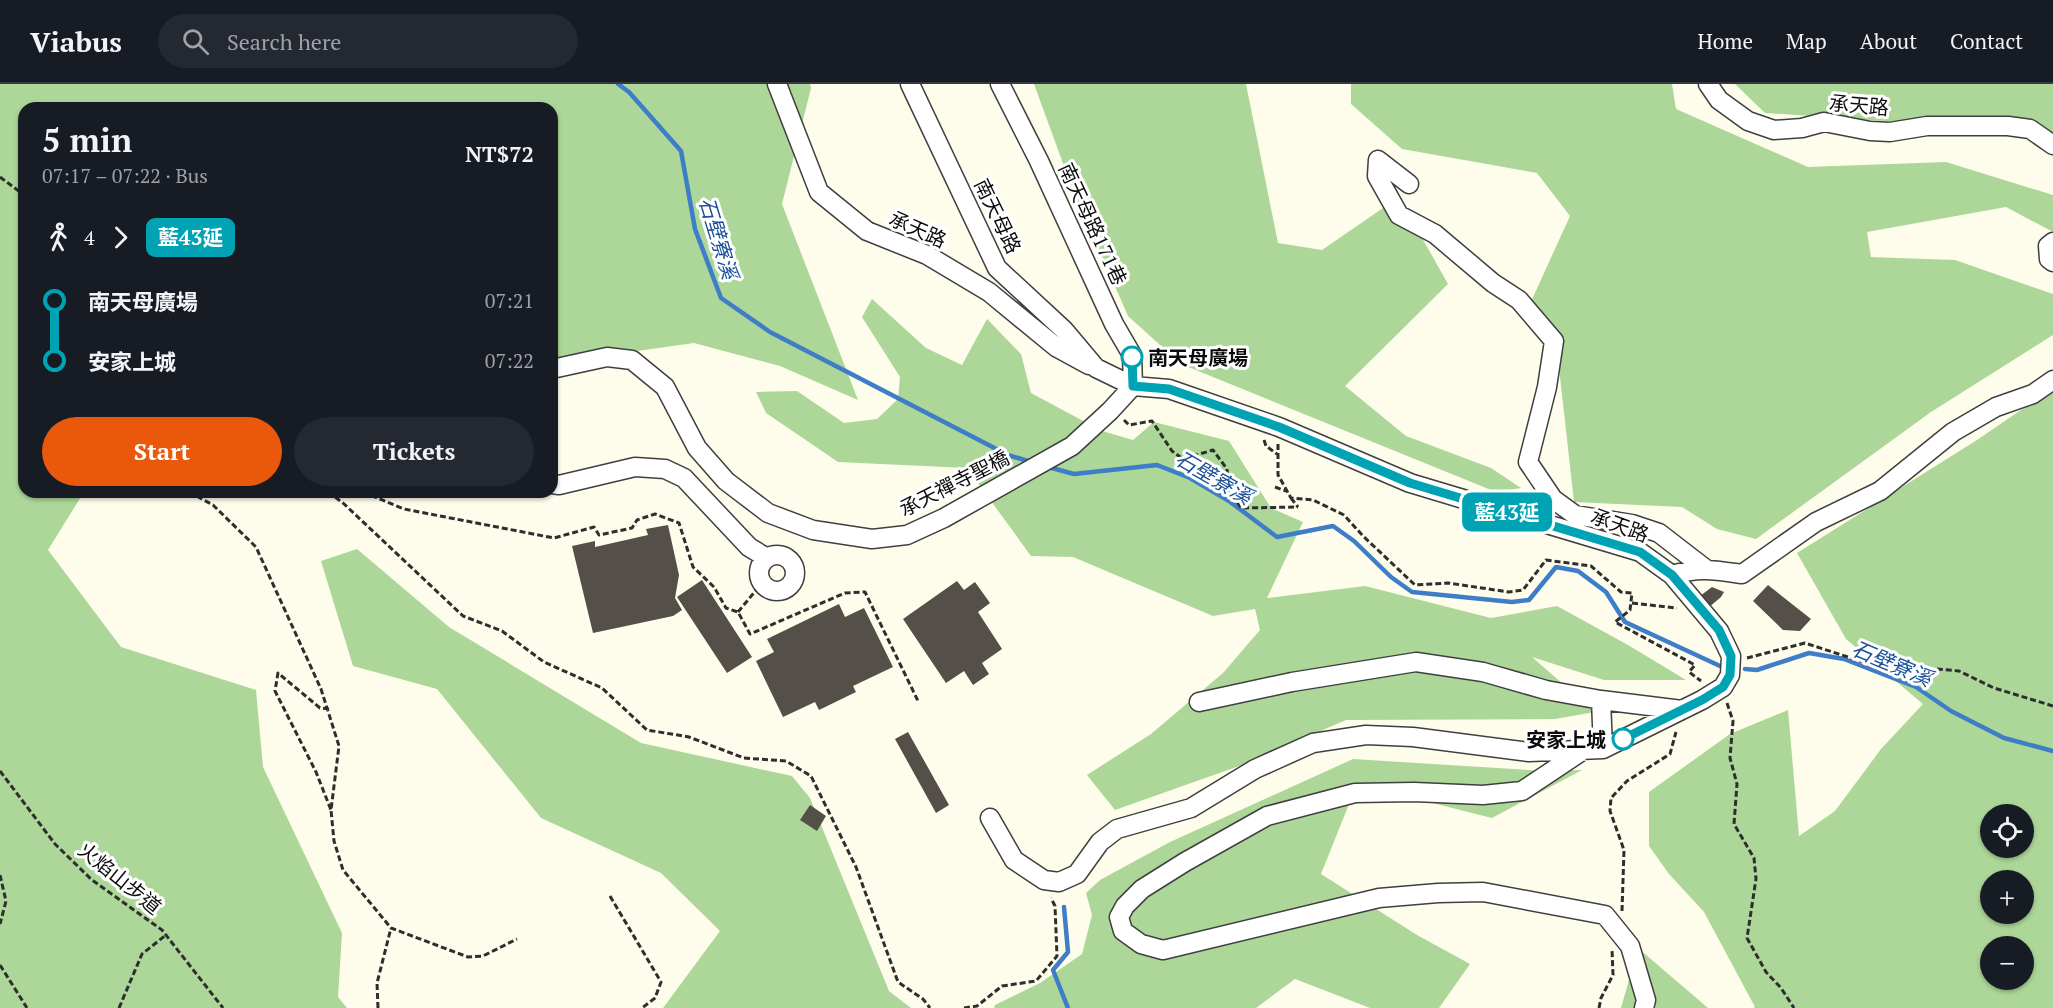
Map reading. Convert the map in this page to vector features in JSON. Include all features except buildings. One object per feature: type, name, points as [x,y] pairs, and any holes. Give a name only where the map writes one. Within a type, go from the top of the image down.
[{"type":"street","name":"承天路","points":[[777,84],[819,192],[867,231],[936,260],[989,292],[1056,347],[1096,368]]},
{"type":"street","name":"南天母路","points":[[910,84],[997,268],[1064,330],[1096,368],[1133,386]]},
{"type":"street","name":"南天母路171巷","points":[[1000,84],[1040,161],[1114,324],[1132,355],[1133,386]]},
{"type":"street","name":"承天路","points":[[1708,84],[1719,100],[1748,121],[1774,130],[1802,128],[1824,122],[1870,131],[1890,132],[1927,126],[2008,126],[2030,129],[2053,145]]},
{"type":"street","points":[[1409,184],[1378,160],[1377,176],[1399,215],[1435,234],[1493,283],[1518,300],[1554,341],[1547,387],[1528,462],[1552,499],[1575,515],[1632,524],[1659,533],[1707,570]]},
{"type":"street","points":[[2053,242],[2048,246],[2049,259],[2053,262]]},
{"type":"street","name":"承天禪寺聖橋","points":[[558,368],[607,357],[632,360],[665,387],[697,448],[726,481],[768,513],[813,530],[872,539],[908,535],[944,518],[1072,446],[1133,386]]},
{"type":"street","points":[[1672,575],[1691,570],[1742,574],[1816,522],[1880,491],[1953,432],[1996,407],[2033,394],[2053,380]]},
{"type":"street","name":"承天路","points":[[1133,386],[1169,389],[1279,427],[1410,483],[1640,552],[1672,575],[1719,630],[1731,656]]},
{"type":"street","points":[[558,484],[635,467],[665,469],[684,478],[749,547],[767,558]]},
{"type":"street","points":[[785,557],[793,565],[795,577],[783,591],[771,591],[762,583],[760,567],[767,558],[785,557]]},
{"type":"street","points":[[990,818],[1014,860],[1044,880],[1059,882],[1077,874],[1100,842],[1117,829],[1191,808],[1255,769],[1313,743],[1366,735],[1413,736],[1529,752],[1603,749],[1723,687],[1730,675],[1731,656]]},
{"type":"street","points":[[1199,702],[1292,682],[1416,662],[1483,672],[1546,690],[1601,700],[1682,710]]},
{"type":"street","points":[[1601,700],[1603,749]]},
{"type":"street","points":[[1582,751],[1522,791],[1483,795],[1414,792],[1355,793],[1268,816],[1185,862],[1142,889],[1125,906],[1119,917],[1123,931],[1141,944],[1163,950],[1379,898],[1438,892],[1483,892],[1605,915],[1630,946],[1646,1000],[1644,1008]]},
{"type":"path","points":[[0,177],[18,190]]},
{"type":"path","points":[[1129,414],[1122,419],[1129,425],[1152,422],[1172,451],[1183,459],[1213,450],[1227,469],[1228,488],[1241,508],[1298,507],[1278,475],[1279,427]]},
{"type":"path","points":[[1275,487],[1286,491]]},
{"type":"path","points":[[200,498],[213,505],[256,547],[290,617],[329,709],[339,746],[331,810],[334,842],[343,870],[391,928],[468,957],[483,956],[517,939]]},
{"type":"path","points":[[336,498],[463,616],[502,631],[544,662],[602,688],[647,730],[689,737],[744,758],[786,761],[811,776],[856,867],[898,982],[923,999],[930,1008]]},
{"type":"path","points":[[377,498],[404,509],[554,538],[594,527],[599,535],[632,528],[637,520],[655,514],[679,523],[693,567],[714,588],[726,608],[738,612],[750,634],[845,592],[865,592],[919,703]]},
{"type":"path","points":[[1291,498],[1313,500],[1344,515],[1415,585],[1448,583],[1509,592],[1523,590],[1546,560],[1591,566],[1621,592],[1632,593],[1630,610],[1615,622],[1695,665]]},
{"type":"path","points":[[738,612],[762,583]]},
{"type":"path","points":[[1632,603],[1677,608],[1680,606],[1689,614],[1698,607]]},
{"type":"path","points":[[1731,656],[1750,658],[1805,643],[1860,661],[1884,672],[1918,675],[1936,669],[1959,671],[1994,687],[2053,706]]},
{"type":"path","points":[[329,709],[320,708],[278,672],[275,692],[316,772],[331,810]]},
{"type":"path","points":[[1723,687],[1732,721],[1730,759],[1737,784],[1734,824],[1754,858],[1756,879],[1747,938],[1766,972],[1781,988],[1794,1008]]},
{"type":"path","points":[[1599,1008],[1613,975],[1611,952],[1622,909],[1624,850],[1610,811],[1611,798],[1627,781],[1670,754],[1682,710]]},
{"type":"path","name":"火焰山步道","points":[[0,771],[55,844],[92,880],[166,935],[223,1008]]},
{"type":"path","points":[[0,875],[6,901],[0,924]]},
{"type":"path","points":[[964,1008],[977,1006],[1002,986],[1036,981],[1057,956],[1055,906],[1044,880]]},
{"type":"path","points":[[610,896],[661,982],[655,998],[642,1008]]},
{"type":"path","points":[[378,1008],[377,983],[391,928]]},
{"type":"path","points":[[119,1008],[142,954],[166,935]]},
{"type":"path","points":[[0,965],[27,1008]]},
{"type":"green space","points":[[0,84],[810,84],[811,88],[782,204],[858,400],[780,366],[694,343],[588,358],[558,376],[558,102],[18,102],[18,498],[80,498],[48,550],[121,647],[256,690],[263,767],[342,933],[338,997],[347,1008],[0,1008]]},
{"type":"green space","points":[[1034,84],[1246,84],[1278,243],[1322,250],[1399,197],[1448,284],[1345,386],[1406,436],[1491,468],[1521,488],[1496,492],[1181,364],[1128,316],[1072,188]]},
{"type":"green space","points":[[1351,84],[1672,84],[1676,109],[1808,167],[1946,162],[2053,195],[2053,232],[2006,207],[1867,232],[1871,257],[1955,260],[2053,294],[2053,335],[1931,412],[1756,539],[1717,529],[1682,507],[1574,502],[1559,368],[1529,306],[1570,216],[1537,173],[1402,149],[1351,104]]},
{"type":"green space","points":[[1735,84],[2053,84],[2053,142],[1983,123],[1899,122],[1765,113]]},
{"type":"green space","points":[[872,299],[926,348],[962,365],[987,319],[1021,354],[1031,393],[1102,431],[1133,440],[1154,422],[1229,441],[1271,508],[1303,522],[1267,598],[1365,586],[1491,618],[1557,606],[1686,680],[1604,680],[1532,657],[1595,712],[1555,719],[1346,720],[1242,765],[1115,810],[1087,775],[1151,734],[1223,673],[1260,630],[1255,609],[1213,616],[1073,557],[1031,556],[967,468],[838,462],[766,413],[756,392],[797,391],[844,423],[877,419],[898,399],[900,377],[862,317]]},
{"type":"green space","points":[[2053,388],[2053,1008],[1753,1008],[1755,1007],[1704,912],[1669,874],[1649,846],[1649,792],[1730,734],[1788,710],[1799,836],[1835,811],[1881,749],[1923,704],[1846,639],[1797,553],[1977,440]]},
{"type":"green space","points":[[357,549],[449,627],[641,743],[792,776],[810,798],[889,991],[911,1008],[663,1008],[720,931],[661,873],[541,818],[437,689],[353,666],[321,561]]},
{"type":"green space","points":[[1353,759],[1544,771],[1582,770],[1492,818],[1357,784],[1321,874],[1417,935],[1470,964],[1439,1008],[1370,1008],[1295,979],[1256,1008],[994,1008],[995,1005],[1040,983],[1082,954],[1092,915],[1086,893],[1100,880],[1170,842]]},
{"type":"green space","points":[[1638,948],[1708,1008],[1621,1008]]},
{"type":"waterway","name":"石壁寮溪","points":[[618,84],[629,92],[681,151],[695,229],[721,298],[770,332],[1008,455],[1031,462]]},
{"type":"waterway","name":"石壁寮溪","points":[[1048,467],[1074,474],[1157,465],[1190,478],[1229,501],[1277,537],[1333,526],[1354,541],[1391,577],[1412,592],[1512,602],[1529,600],[1556,567],[1578,571],[1606,592],[1625,622],[1720,666]]},
{"type":"waterway","name":"石壁寮溪","points":[[1745,669],[1757,670],[1809,653],[1844,659],[1916,687],[1951,711],[2004,738],[2053,751]]},
{"type":"waterway","points":[[1064,907],[1068,952],[1053,970],[1068,1008]]},
{"type":"bus line","name":"藍43延","points":[[1132,357],[1133,386],[1169,389],[1279,427],[1410,483],[1640,552],[1672,575],[1719,630],[1731,656],[1730,675],[1723,687],[1702,700],[1623,739]]},
{"type":"place","name":"南天母廣場","points":[[1132,357]]},
{"type":"place","name":"安家上城","points":[[1623,739]]}]
